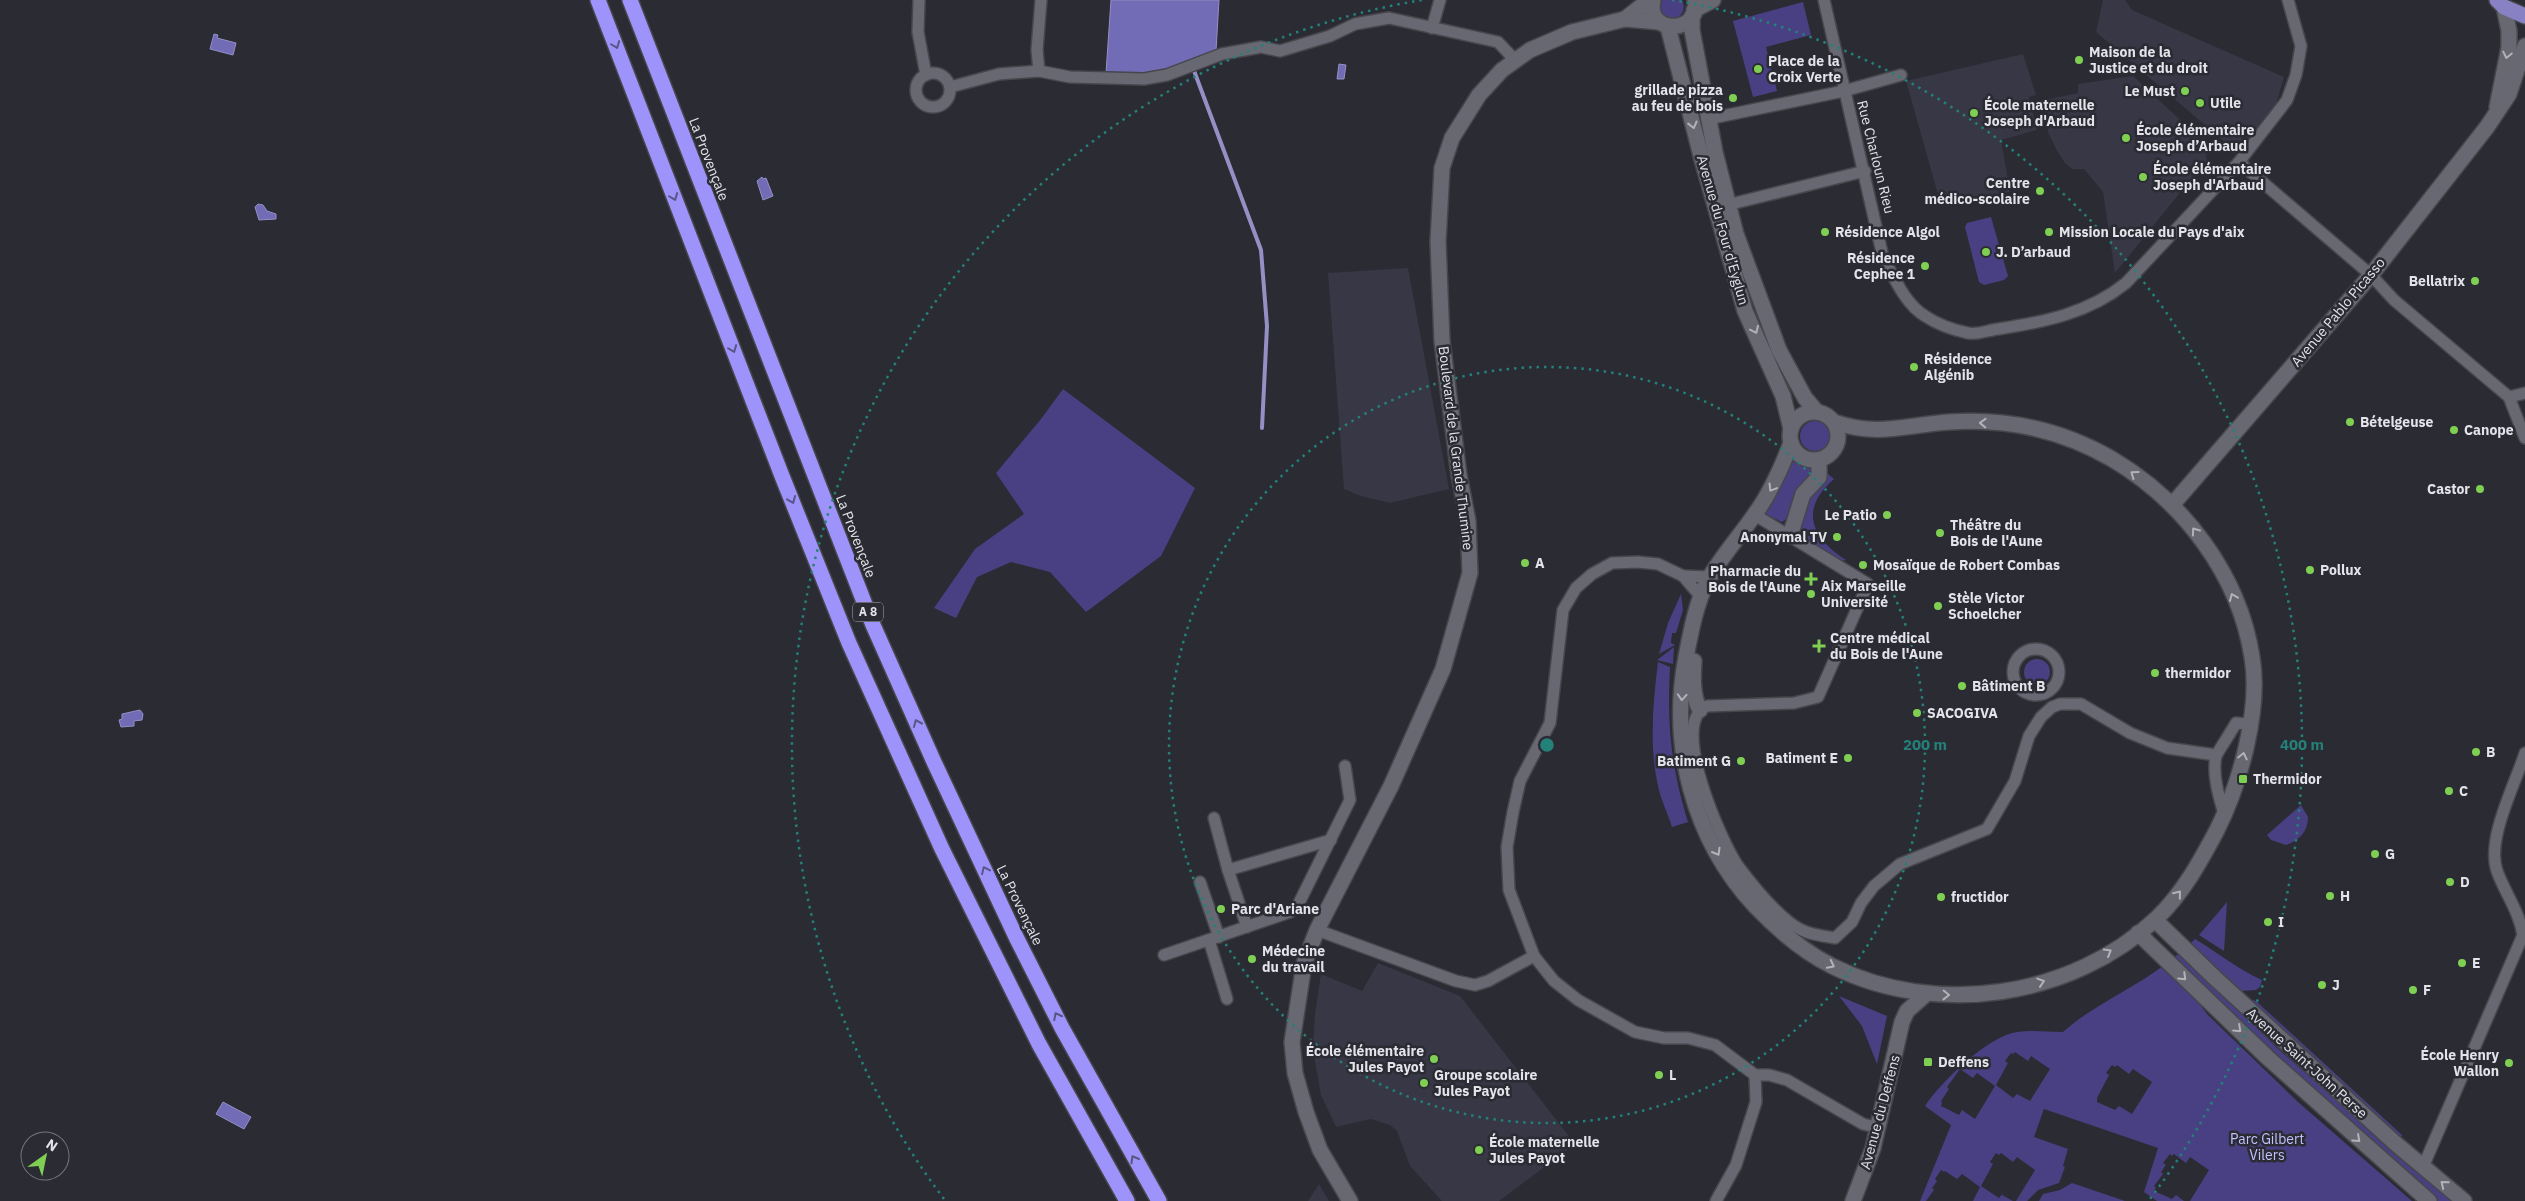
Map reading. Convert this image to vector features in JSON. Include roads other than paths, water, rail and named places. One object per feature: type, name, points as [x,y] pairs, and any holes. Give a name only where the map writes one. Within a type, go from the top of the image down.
[{"type":"highway","name":"A 8","points":[[598,0],[782,476],[849,643],[946,858],[1039,1044],[1127,1201]]},
{"type":"highway","name":"La Provençale","points":[[630,0],[873,625],[926,745],[1017,939],[1058,1019],[1159,1201]]},
{"type":"main road","name":"Boulevard de la Grande Thumine","points":[[1625,20],[1651,0]]},
{"type":"main road","name":"Avenue du Four d’Eyglun","points":[[1651,0],[1652,10],[1664,24],[1745,310],[1783,396],[1791,436]]},
{"type":"main road","points":[[1664,24],[1678,27],[1686,23],[1694,9],[1713,0]]},
{"type":"main road","points":[[2500,4],[2525,16]]},
{"type":"main road","name":"Avenue Pablo Picasso","points":[[2495,114],[2509,47],[2509,31],[2500,4]]},
{"type":"main road","name":"Avenue du Four d’Eyglun","points":[[1694,9],[1692,30],[1708,119],[1736,234],[1778,350],[1805,398],[1817,412]]},
{"type":"main road","name":"Boulevard de la Grande Thumine","points":[[1350,1201],[1320,1150],[1306,1112],[1295,1073],[1292,1042],[1302,974],[1317,930],[1390,786],[1443,668],[1470,573],[1468,521],[1459,475],[1442,341],[1438,242],[1440,182],[1446,151],[1471,106],[1488,84],[1515,60],[1530,50],[1572,32],[1625,20],[1664,24]]},
{"type":"main road","name":"Avenue Pablo Picasso","points":[[2172,504],[2371,275],[2487,127],[2513,86],[2525,46]]},
{"type":"main road","points":[[1817,412],[1826,415],[1834,422],[1876,431],[1964,422],[2029,426],[2065,437],[2098,451],[2131,472],[2172,504],[2192,527],[2215,560],[2227,583],[2244,626],[2253,662],[2243,723],[2238,777],[2224,814],[2185,885],[2155,920],[2138,933],[2077,969],[2026,987],[1977,994],[1925,994],[1839,970],[1790,939],[1745,894],[1708,836],[1687,780],[1681,738],[1684,675],[1696,612],[1710,577],[1755,515],[1778,478],[1791,436],[1801,416],[1817,412]]},
{"type":"main road","points":[[1791,436],[1799,455],[1812,461],[1819,460],[1833,452],[1837,445],[1839,437],[1834,422]]},
{"type":"main road","points":[[1790,536],[1802,494],[1819,477],[1819,460]]},
{"type":"main road","points":[[1696,612],[1693,677],[1696,704],[1703,708]]},
{"type":"main road","name":"Avenue Saint-John Perse","points":[[2155,920],[2215,978],[2423,1167],[2464,1201]]},
{"type":"main road","name":"Avenue Saint-John Perse","points":[[2138,933],[2268,1058],[2429,1201]]},
{"type":"main road","name":"Avenue du Deffens","points":[[1898,988],[1902,1022]]},
{"type":"main road","name":"Avenue du Deffens","points":[[1853,1201],[1866,1169],[1879,1128],[1902,1022],[1907,1011],[1925,994]]},
{"type":"street","points":[[919,0],[918,32],[926,75]]},
{"type":"street","points":[[1039,71],[1037,50],[1041,0]]},
{"type":"street","points":[[1432,28],[1440,0]]},
{"type":"street","name":"Rue Charloun Rieu","points":[[1824,0],[1844,91],[1865,171],[1883,257],[1899,286],[1924,316],[1943,326],[1970,334],[2044,322],[2090,307],[2111,295],[2126,283],[2239,162],[2287,100],[2296,75],[2301,46],[2288,0]]},
{"type":"street","points":[[950,87],[999,74],[1039,71],[1070,77],[1144,78],[1169,74],[1217,56],[1262,48],[1280,51],[1315,42],[1355,24],[1389,18],[1498,42],[1515,60]]},
{"type":"street","points":[[935,73],[942,76],[950,87],[949,95],[945,102],[938,106],[925,105],[916,94],[917,86],[926,75],[935,73]]},
{"type":"street","points":[[1708,119],[1844,91],[1901,75]]},
{"type":"street","points":[[2239,162],[2371,275],[2394,300],[2509,397],[2525,438]]},
{"type":"street","points":[[1728,205],[1865,171]]},
{"type":"street","points":[[2509,397],[2525,393]]},
{"type":"street","points":[[1755,515],[1868,584],[1818,697],[1794,703],[1703,708],[1694,718],[1693,725],[1702,784],[1715,822],[1738,865],[1766,900],[1789,922],[1803,932],[1835,938],[1852,922],[1861,903],[1874,886],[1900,864],[1988,829],[2015,781],[2028,736],[2041,717],[2052,707],[2060,704],[2081,704],[2130,733],[2167,748],[2216,755]]},
{"type":"street","points":[[1710,577],[1683,576],[1658,564],[1638,562],[1612,563],[1592,574],[1576,588],[1563,610],[1550,723],[1520,781],[1507,847],[1509,890],[1534,956],[1554,982],[1578,1000],[1635,1032],[1664,1038],[1688,1038],[1715,1045],[1755,1075],[1769,1075],[1787,1080],[1854,1120],[1879,1128]]},
{"type":"street","points":[[1683,576],[1701,597]]},
{"type":"street","points":[[2040,649],[2054,657],[2058,664],[2058,681],[2048,693],[2032,696],[2024,693],[2013,680],[2014,664],[2024,652],[2040,649]]},
{"type":"street","points":[[2048,693],[2052,707]]},
{"type":"street","points":[[2224,814],[2216,772],[2216,755],[2243,723]]},
{"type":"street","points":[[2423,1167],[2523,935],[2521,921],[2496,869],[2494,852],[2499,830],[2525,754]]},
{"type":"street","points":[[1164,955],[1290,912],[1298,905],[1350,800],[1346,766]]},
{"type":"street","points":[[1214,818],[1228,870],[1247,927]]},
{"type":"street","points":[[1228,870],[1331,840]]},
{"type":"street","points":[[1200,882],[1227,999]]},
{"type":"street","points":[[1317,930],[1456,981],[1475,985],[1488,981],[1534,956]]},
{"type":"street","points":[[1716,1201],[1736,1165],[1756,1102],[1755,1075]]},
{"type":"waterway","points":[[1193,68],[1261,250],[1267,326],[1262,428]]},
{"type":"place","name":"Maison de la Justice et du droit","points":[[2079,60]]},
{"type":"place","name":"Place de la Croix Verte","points":[[1758,69]]},
{"type":"place","name":"Le Must","points":[[2185,91]]},
{"type":"place","name":"grillade pizza au feu de bois","points":[[1733,98]]},
{"type":"place","name":"Utile","points":[[2200,103]]},
{"type":"place","name":"École maternelle Joseph d'Arbaud","points":[[1974,113]]},
{"type":"place","name":"École élémentaire Joseph d’Arbaud","points":[[2126,138]]},
{"type":"place","name":"École élémentaire Joseph d'Arbaud","points":[[2143,177]]},
{"type":"place","name":"Centre médico-scolaire","points":[[2040,191]]},
{"type":"place","name":"Résidence Algol","points":[[1825,232]]},
{"type":"place","name":"Mission Locale du Pays d'aix","points":[[2049,232]]},
{"type":"place","name":"J. D’arbaud","points":[[1986,252]]},
{"type":"place","name":"Résidence Cephee 1","points":[[1925,266]]},
{"type":"place","name":"Bellatrix","points":[[2475,281]]},
{"type":"place","name":"Résidence Algénib","points":[[1914,367]]},
{"type":"place","name":"Bételgeuse","points":[[2350,422]]},
{"type":"place","name":"Canope","points":[[2454,430]]},
{"type":"place","name":"Castor","points":[[2480,489]]},
{"type":"place","name":"Le Patio","points":[[1887,515]]},
{"type":"place","name":"Théâtre du Bois de l'Aune","points":[[1940,533]]},
{"type":"place","name":"Anonymal TV","points":[[1837,537]]},
{"type":"place","name":"A","points":[[1525,563]]},
{"type":"place","name":"Mosaïque de Robert Combas","points":[[1863,565]]},
{"type":"place","name":"Pollux","points":[[2310,570]]},
{"type":"place","name":"Pharmacie du Bois de l'Aune","points":[[1811,579]]},
{"type":"place","name":"Aix Marseille Université","points":[[1811,594]]},
{"type":"place","name":"Stèle Victor Schoelcher","points":[[1938,606]]},
{"type":"place","name":"Centre médical du Bois de l'Aune","points":[[1819,646]]},
{"type":"place","name":"thermidor","points":[[2155,673]]},
{"type":"place","name":"Bâtiment B","points":[[1962,686]]},
{"type":"place","name":"SACOGIVA","points":[[1917,713]]},
{"type":"place","name":"B","points":[[2476,752]]},
{"type":"place","name":"Batiment E","points":[[1848,758]]},
{"type":"place","name":"Batiment G","points":[[1741,761]]},
{"type":"place","name":"Thermidor","points":[[2243,779]]},
{"type":"place","name":"C","points":[[2449,791]]},
{"type":"place","name":"G","points":[[2375,854]]},
{"type":"place","name":"D","points":[[2450,882]]},
{"type":"place","name":"H","points":[[2330,896]]},
{"type":"place","name":"fructidor","points":[[1941,897]]},
{"type":"place","name":"Parc d'Ariane","points":[[1221,909]]},
{"type":"place","name":"I","points":[[2268,922]]},
{"type":"place","name":"Médecine du travail","points":[[1252,959]]},
{"type":"place","name":"E","points":[[2462,963]]},
{"type":"place","name":"J","points":[[2322,985]]},
{"type":"place","name":"F","points":[[2413,990]]},
{"type":"place","name":"École élémentaire Jules Payot","points":[[1434,1059]]},
{"type":"place","name":"Deffens","points":[[1928,1062]]},
{"type":"place","name":"École Henry Wallon","points":[[2509,1063]]},
{"type":"place","name":"L","points":[[1659,1075]]},
{"type":"place","name":"Groupe scolaire Jules Payot","points":[[1424,1083]]},
{"type":"place","name":"École maternelle Jules Payot","points":[[1479,1150]]},
{"type":"park label","name":"Parc Gilbert Vilers","points":[[2267,1148]]}]
